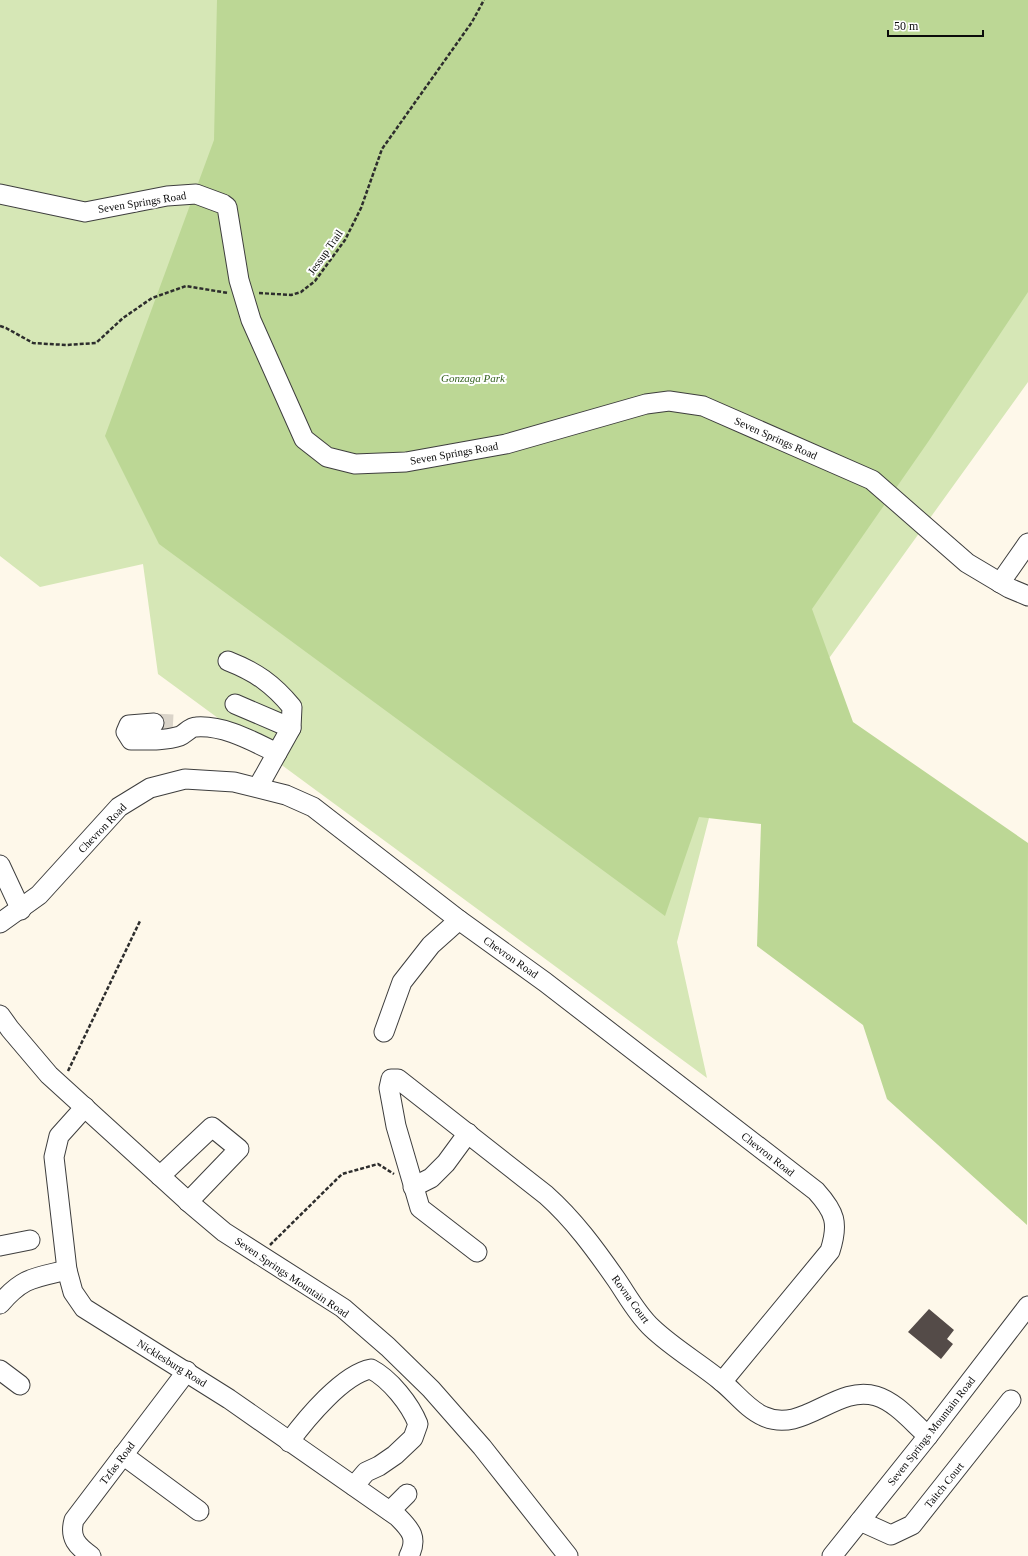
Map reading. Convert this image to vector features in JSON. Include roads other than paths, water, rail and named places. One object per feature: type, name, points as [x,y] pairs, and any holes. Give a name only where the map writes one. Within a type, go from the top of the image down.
[{"type":"street","name":"Seven Springs Road","points":[[0,194],[85,212],[167,196],[196,194],[223,204],[227,207],[243,296],[251,320],[304,439],[327,457],[355,464],[406,462],[506,444],[646,404],[669,401],[703,406],[872,480],[967,564],[1000,583],[1028,596]]},
{"type":"street","points":[[1000,583],[1028,543]]},
{"type":"street","points":[[228,661],[251,670],[277,689],[292,707],[291,728],[258,787]]},
{"type":"street","points":[[236,704],[291,728]]},
{"type":"street","points":[[154,723],[129,725],[126,732],[131,740],[144,740],[176,737],[194,727]]},
{"type":"street","points":[[173,724],[230,731],[277,753]]},
{"type":"street","name":"Chevron Road","points":[[0,924],[39,895],[119,807],[137,794],[150,788],[185,780],[234,782],[286,795],[313,807],[459,920],[545,982],[816,1191],[831,1208],[834,1217],[834,1230],[830,1251],[722,1382]]},
{"type":"street","points":[[0,865],[20,910]]},
{"type":"street","points":[[384,1032],[402,982],[431,945],[459,920]]},
{"type":"street","name":"Seven Springs Mountain Road","points":[[0,1015],[10,1029],[60,1086],[188,1202],[224,1232],[342,1308],[388,1346],[431,1389],[482,1447],[568,1556]]},
{"type":"street","name":"Rovna Court","points":[[413,1186],[396,1126],[389,1088],[391,1079],[398,1079],[546,1195],[565,1212],[652,1328],[722,1382],[763,1417],[790,1421],[852,1395],[864,1394],[876,1396],[896,1407],[928,1436]]},
{"type":"street","name":"Nicklesburg Road","points":[[84,1108],[59,1136],[54,1157],[67,1270],[73,1292],[84,1308],[187,1371],[390,1511],[406,1525],[413,1535],[414,1546],[408,1556]]},
{"type":"street","points":[[160,1176],[212,1127],[238,1149],[188,1202]]},
{"type":"street","points":[[468,1133],[446,1163],[431,1178],[413,1186],[420,1208],[477,1252]]},
{"type":"street","points":[[0,1246],[30,1240]]},
{"type":"street","points":[[3,1294],[27,1280],[67,1270]]},
{"type":"street","name":"Seven Springs Mountain Road","points":[[832,1556],[928,1436],[1028,1306]]},
{"type":"street","points":[[289,1442],[306,1419],[322,1403],[360,1371],[371,1369],[381,1374],[413,1412],[418,1424],[413,1438],[379,1466],[366,1472],[354,1486]]},
{"type":"street","points":[[0,1370],[20,1385]]},
{"type":"street","name":"Tzfas Road","points":[[90,1556],[75,1542],[72,1531],[74,1520],[187,1371]]},
{"type":"street","name":"Taitch Court","points":[[860,1521],[891,1535],[912,1525],[1011,1400]]},
{"type":"street","points":[[123,1455],[199,1511]]},
{"type":"street","points":[[390,1511],[407,1494]]},
{"type":"tunnel","points":[[154,723],[173,724]]},
{"type":"park label","name":"Gonzaga Park","points":[[473,378]]}]
